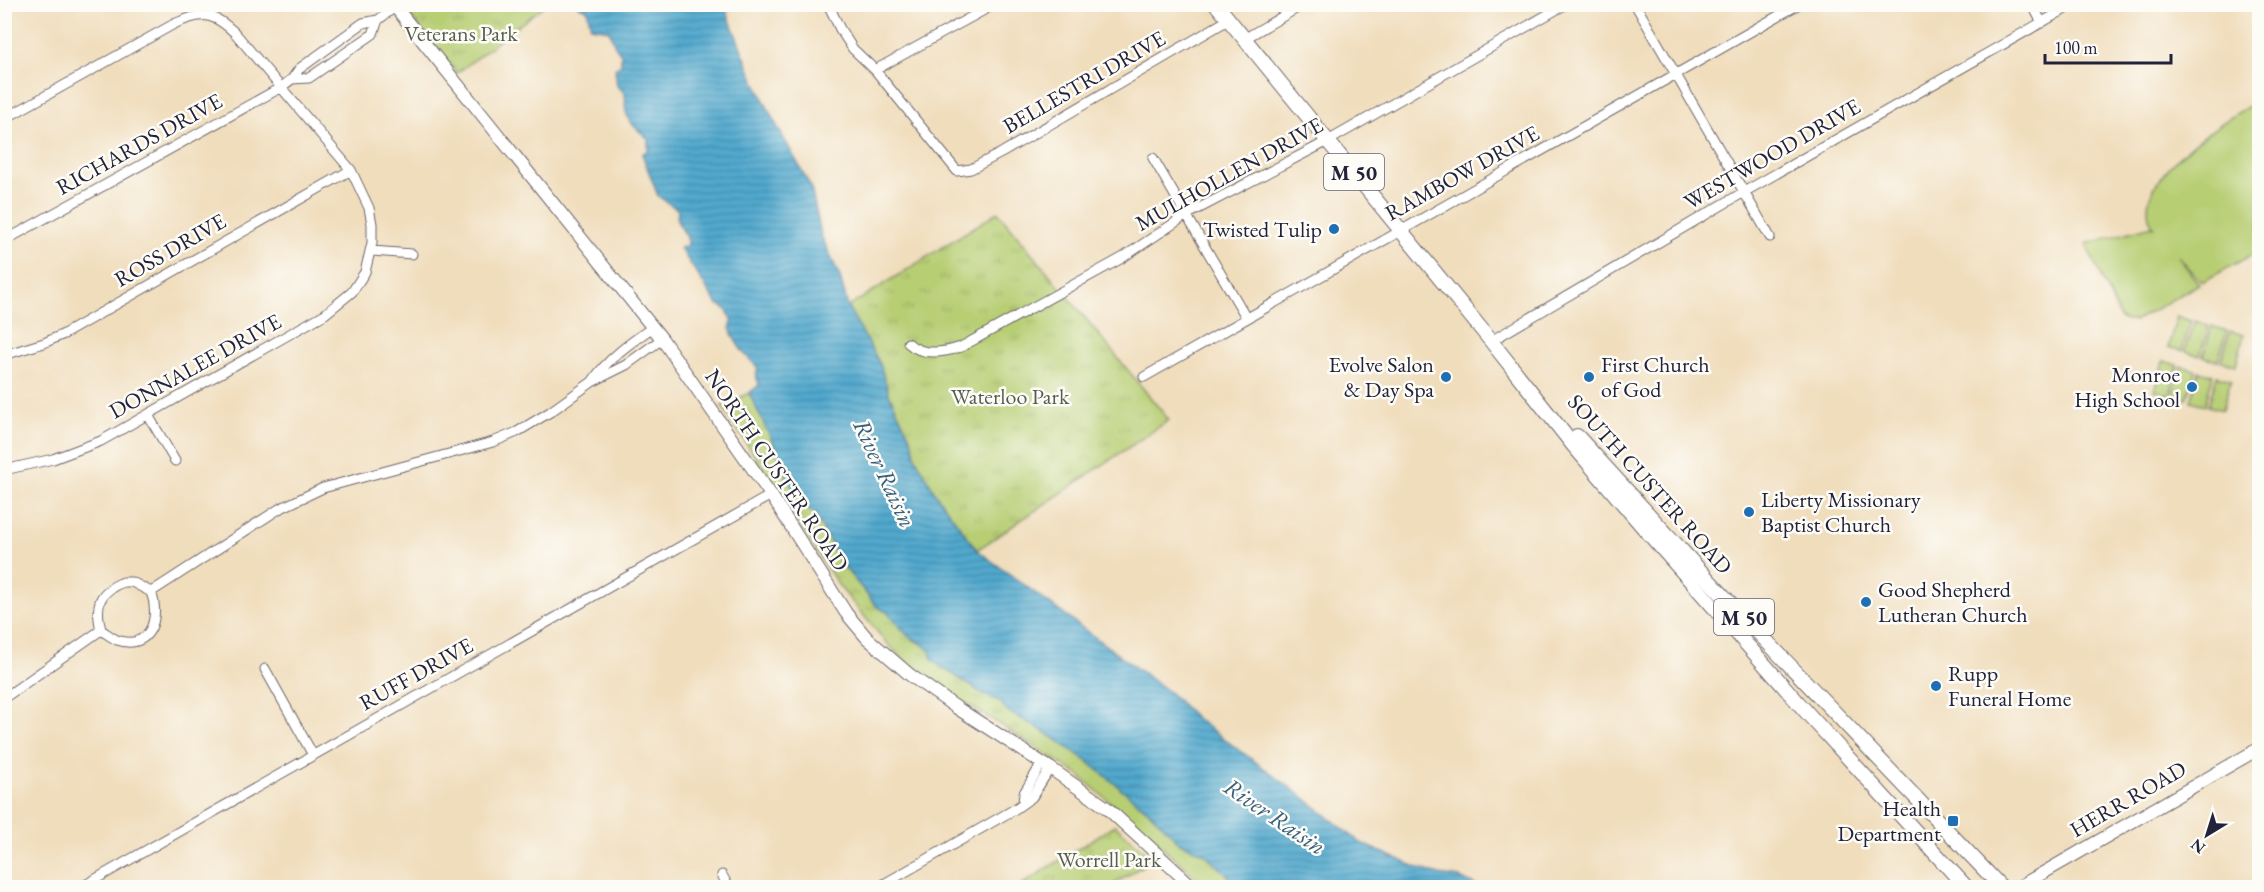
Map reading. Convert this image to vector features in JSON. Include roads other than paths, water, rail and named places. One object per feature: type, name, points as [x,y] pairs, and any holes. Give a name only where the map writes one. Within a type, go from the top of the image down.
[{"type":"main road","name":"SOUTH CUSTER ROAD","points":[[1216,4],[1573,445],[1694,587],[1967,888]]},
{"type":"main road","name":"SOUTH CUSTER ROAD","points":[[1491,341],[1715,587],[2002,888]]},
{"type":"street","points":[[828,4],[853,49],[875,70],[995,4]]},
{"type":"street","points":[[1244,39],[1304,4]]},
{"type":"street","name":"MULHOLLEN DRIVE","points":[[908,343],[919,350],[936,352],[961,347],[1122,258],[1188,214],[1328,141],[1566,4]]},
{"type":"street","points":[[1635,4],[1770,237]]},
{"type":"street","name":"RAMBOW DRIVE","points":[[1144,377],[1799,4]]},
{"type":"street","points":[[2032,4],[2042,23]]},
{"type":"street","name":"WESTWOOD DRIVE","points":[[1491,341],[1744,192],[2074,4]]},
{"type":"street","name":"RICHARDS DRIVE","points":[[292,79],[309,78],[373,34],[378,20],[394,6]]},
{"type":"street","name":"NORTH CUSTER ROAD","points":[[394,6],[662,339],[771,495],[846,613],[867,638],[919,682],[1107,808],[1190,886]]},
{"type":"street","points":[[4,119],[174,24],[201,15],[214,16],[235,33],[351,170],[360,186],[371,216],[372,251],[412,254]]},
{"type":"street","name":"RICHARDS DRIVE","points":[[4,241],[280,88],[292,79],[299,69],[363,23],[378,20]]},
{"type":"street","name":"BELLESTRI DRIVE","points":[[875,70],[957,171],[971,170],[1228,20]]},
{"type":"street","points":[[1153,159],[1188,214],[1246,317]]},
{"type":"street","name":"ROSS DRIVE","points":[[4,355],[45,343],[64,334],[351,170]]},
{"type":"street","name":"DONNALEE DRIVE","points":[[4,470],[53,459],[101,441],[325,314],[352,292],[365,272],[372,251]]},
{"type":"street","points":[[591,382],[617,353],[653,327]]},
{"type":"street","points":[[151,592],[288,505],[323,488],[452,454],[509,436],[550,412],[591,382],[626,365],[662,339]]},
{"type":"street","points":[[148,415],[175,461]]},
{"type":"street","name":"RUFF DRIVE","points":[[80,888],[771,495]]},
{"type":"street","points":[[123,582],[132,582],[151,592],[156,604],[156,618],[148,633],[140,639],[124,641],[116,640],[101,630],[97,613],[100,598],[113,586],[123,582]]},
{"type":"street","points":[[4,698],[101,630]]},
{"type":"street","points":[[265,669],[313,755]]},
{"type":"street","name":"HERR ROAD","points":[[2017,888],[2259,748]]},
{"type":"street","points":[[877,888],[1023,803],[1023,793],[1046,765]]},
{"type":"street","points":[[722,876],[729,888]]},
{"type":"water","name":"River Raisin","points":[[576,5],[724,5],[771,115],[811,187],[821,235],[840,277],[848,307],[880,364],[889,394],[912,441],[916,458],[937,496],[977,550],[1170,693],[1197,719],[1306,799],[1361,843],[1416,867],[1439,875],[1460,878],[1479,887],[1244,888],[1204,853],[1180,843],[1151,813],[1087,761],[1045,732],[1007,711],[999,701],[983,694],[940,666],[932,659],[930,651],[907,635],[887,612],[877,607],[842,564],[813,512],[804,505],[789,482],[783,463],[749,393],[759,385],[756,376],[758,368],[735,340],[730,328],[733,320],[725,308],[717,304],[680,248],[688,245],[687,237],[677,221],[678,210],[658,196],[642,154],[648,150],[648,139],[630,120],[625,108],[625,96],[617,86],[615,69],[621,64],[621,54],[609,30],[591,27],[587,9]]},
{"type":"place","name":"Twisted Tulip","points":[[1334,229]]},
{"type":"place","name":"Evolve Salon & Day Spa","points":[[1446,377]]},
{"type":"place","name":"First Church of God","points":[[1589,377]]},
{"type":"place","name":"Monroe High School","points":[[2192,387]]},
{"type":"place","name":"Liberty Missionary Baptist Church","points":[[1749,512]]},
{"type":"place","name":"Good Shepherd Lutheran Church","points":[[1866,602]]},
{"type":"place","name":"Rupp Funeral Home","points":[[1936,686]]},
{"type":"place","name":"Health Department","points":[[1953,821]]},
{"type":"park label","name":"Veterans Park","points":[[461,33]]},
{"type":"park label","name":"Waterloo Park","points":[[1010,396]]},
{"type":"park label","name":"Worrell Park","points":[[1109,859]]}]
